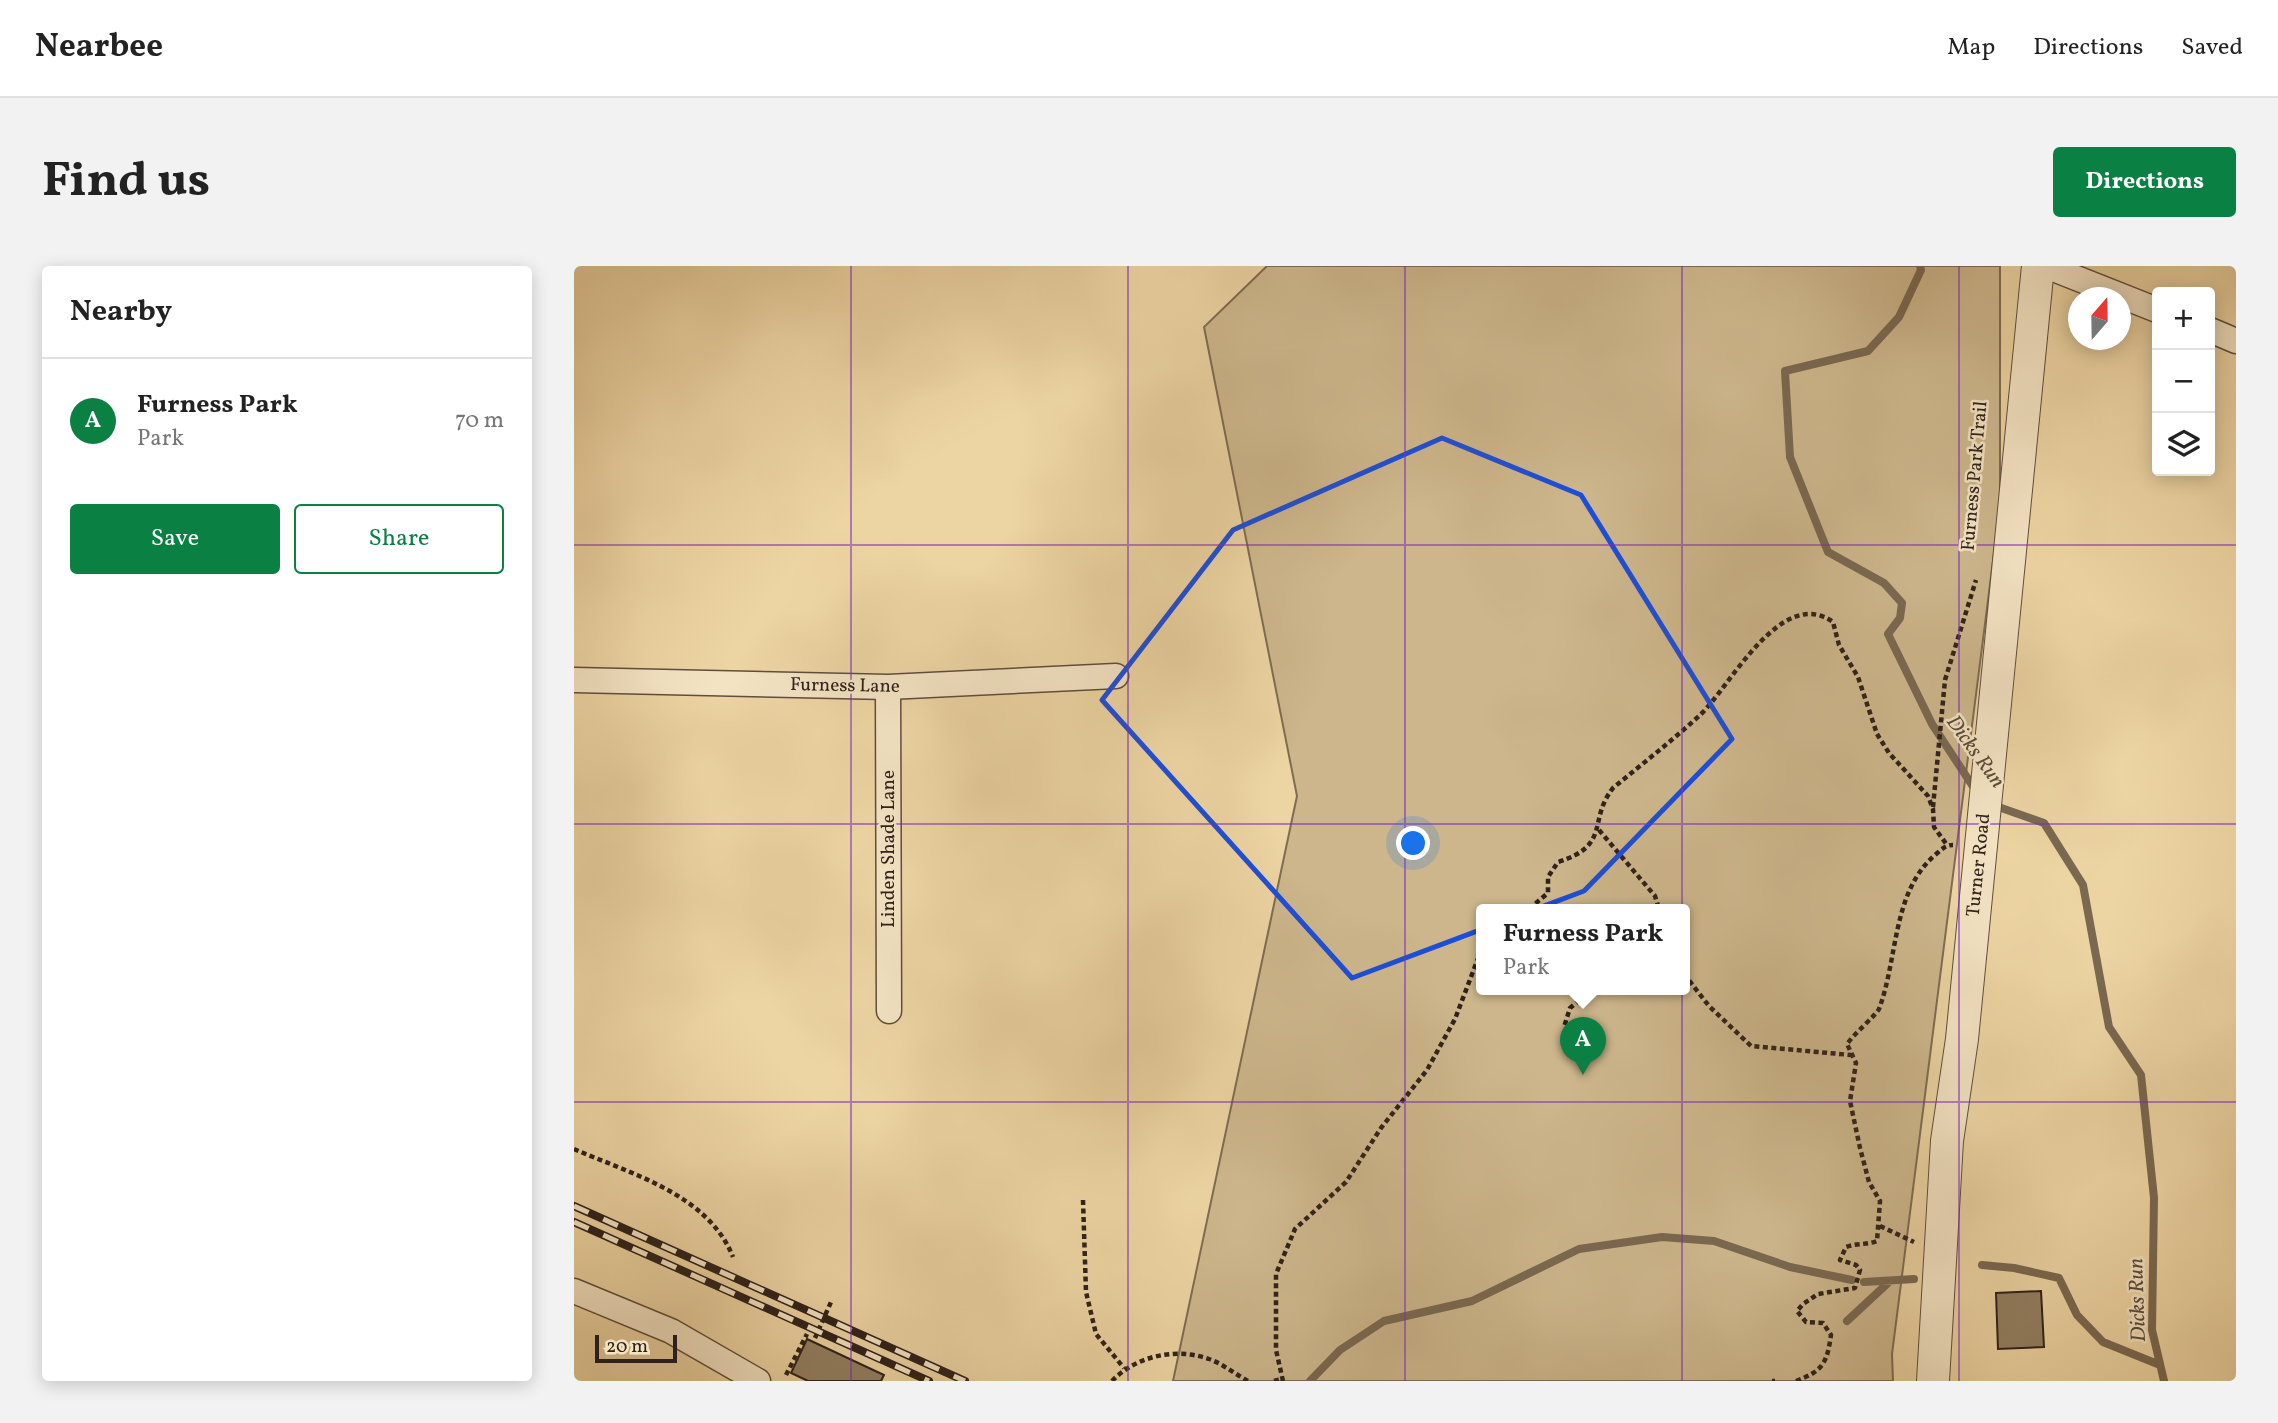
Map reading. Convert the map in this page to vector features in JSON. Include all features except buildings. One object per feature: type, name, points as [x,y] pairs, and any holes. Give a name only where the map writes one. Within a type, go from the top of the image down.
[{"type":"street","name":"Turner Road","points":[[1933,1381],[1947,1141],[1962,1039],[2038,266]]},
{"type":"street","points":[[2046,266],[2152,308]]},
{"type":"street","points":[[2215,332],[2236,341]]},
{"type":"street","name":"Furness Lane","points":[[574,680],[888,687],[1116,676]]},
{"type":"street","name":"Linden Shade Lane","points":[[888,687],[889,1011]]},
{"type":"street","points":[[574,1291],[671,1331],[745,1377]]},
{"type":"path","name":"Furness Park Trail","points":[[1933,809],[1945,680],[1979,571]]},
{"type":"path","points":[[1535,904],[1548,893],[1548,877],[1558,862],[1577,856],[1590,844],[1599,830],[1602,802],[1613,788],[1703,713],[1751,650],[1783,624],[1805,614],[1822,615],[1833,622],[1839,645],[1858,677],[1877,733],[1889,753],[1928,796],[1933,809],[1934,827],[1947,845],[1917,874],[1909,890],[1877,1013],[1858,1028],[1847,1044],[1856,1063],[1850,1101],[1869,1182],[1880,1201],[1880,1226],[1877,1241],[1846,1247],[1840,1260],[1856,1265],[1860,1270],[1855,1288],[1818,1294],[1802,1304],[1797,1311],[1806,1322],[1823,1324],[1830,1335],[1827,1358],[1814,1374],[1796,1381]]},
{"type":"path","points":[[1599,830],[1655,896],[1657,904]]},
{"type":"path","points":[[1274,1381],[1282,1380],[1276,1350],[1276,1274],[1295,1228],[1346,1182],[1381,1128],[1427,1070],[1455,1019],[1476,964]]},
{"type":"path","points":[[1690,981],[1709,1006],[1751,1046],[1852,1055]]},
{"type":"path","points":[[1586,995],[1570,1008],[1564,1027],[1601,1052]]},
{"type":"path","points":[[574,1149],[682,1195],[727,1241],[733,1257]]},
{"type":"path","points":[[1083,1200],[1086,1292],[1096,1334],[1124,1368]]},
{"type":"path","points":[[816,1338],[831,1302]]},
{"type":"path","points":[[786,1375],[807,1334]]},
{"type":"path","points":[[1112,1381],[1124,1368],[1156,1357],[1184,1352],[1211,1360],[1248,1381]]},
{"type":"highlighted area","points":[[1442,438],[1581,495],[1732,739],[1584,891],[1352,978],[1102,700],[1233,530]]},
{"type":"shaded area","points":[[1267,266],[2000,266],[2000,506],[1892,1354],[1893,1381],[1173,1381],[1297,796],[1204,327]]},
{"type":"waterway","name":"Dicks Run","points":[[1920,266],[1921,270],[1899,317],[1868,351],[1785,371],[1790,457],[1828,552],[1884,583],[1902,603],[1900,618],[1888,634],[1932,724],[1976,791]]},
{"type":"waterway","name":"Dicks Run","points":[[1990,804],[2044,823],[2083,885],[2109,1027],[2141,1075],[2154,1198],[2152,1330],[2164,1381]]},
{"type":"waterway","points":[[1310,1381],[1340,1350],[1384,1321],[1472,1301],[1579,1249],[1662,1237],[1714,1241],[1790,1267],[1852,1280]]},
{"type":"waterway","points":[[1982,1265],[2014,1268],[2059,1278],[2077,1315],[2103,1342],[2160,1365]]},
{"type":"waterway","points":[[1864,1282],[1914,1279]]},
{"type":"waterway","points":[[1847,1321],[1889,1282]]},
{"type":"railway","points":[[574,1206],[965,1381]]},
{"type":"railway","points":[[574,1222],[929,1381]]},
{"type":"place","name":"Furness Park","points":[[1583,1075]]}]
